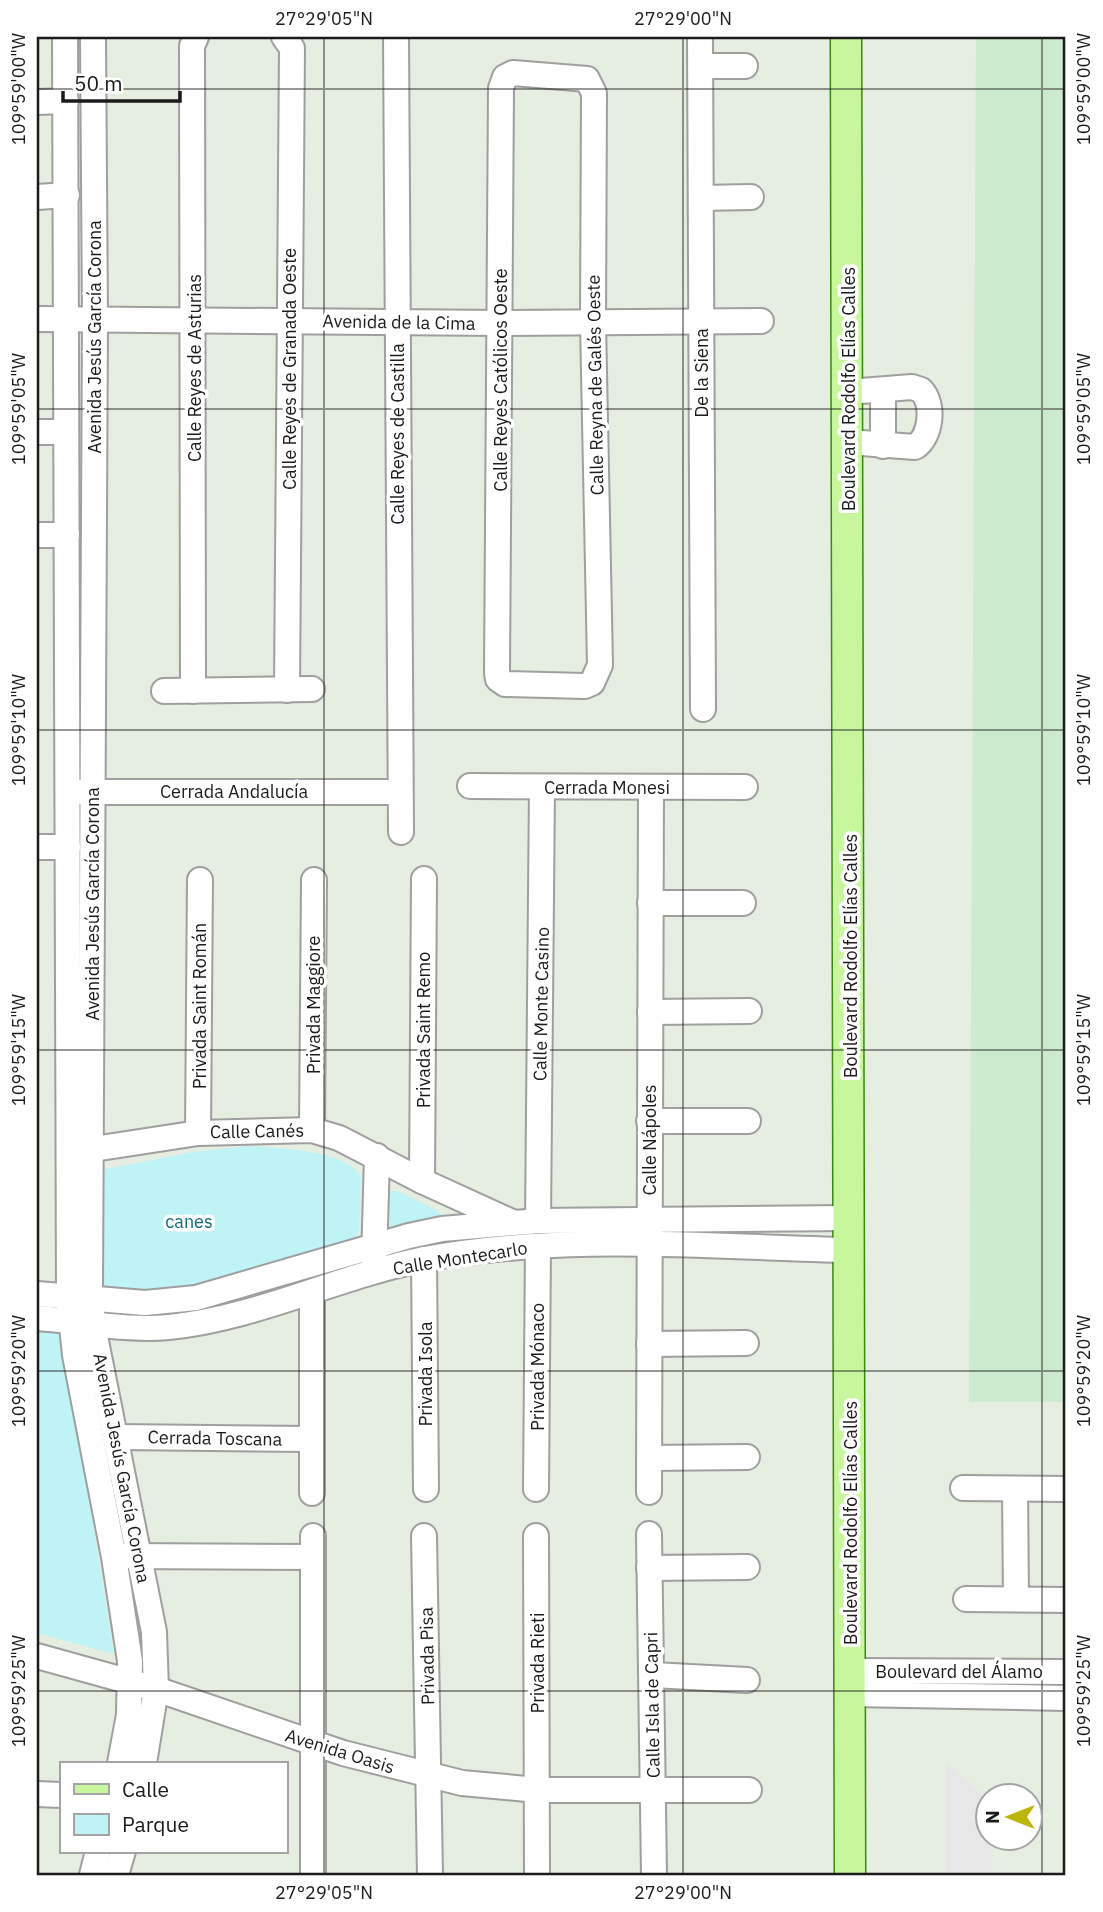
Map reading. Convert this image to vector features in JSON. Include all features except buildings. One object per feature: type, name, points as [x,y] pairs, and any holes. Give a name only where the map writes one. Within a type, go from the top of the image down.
[{"type":"main road","name":"Boulevard Rodolfo Elías Calles","points":[[846,37],[850,1875]]},
{"type":"street","name":"Avenida Jesús García Corona","points":[[65,37],[67,535],[80,792],[68,847],[78,1152]]},
{"type":"street","name":"Avenida Jesús García Corona","points":[[93,37],[95,320],[80,792],[80,1299],[82,1325],[126,1556],[154,1632],[156,1689],[144,1762]]},
{"type":"street","name":"Calle Reyes de Castilla","points":[[396,37],[401,832]]},
{"type":"street","name":"De la Siena","points":[[700,37],[703,709]]},
{"type":"street","name":"Calle Reyes de Asturias","points":[[193,691],[194,41]]},
{"type":"street","name":"Calle Reyes de Granada Oeste","points":[[287,690],[288,43]]},
{"type":"street","points":[[701,66],[745,66]]},
{"type":"street","name":"Calle Reyes Católicos Oeste","points":[[497,673],[501,88],[505,77],[513,73],[587,79]]},
{"type":"street","name":"Calle Reyna de Galés Oeste","points":[[497,673],[505,684],[585,686],[592,683],[600,665],[593,323],[594,93],[587,79]]},
{"type":"street","points":[[37,102],[66,101]]},
{"type":"street","points":[[37,197],[67,195]]},
{"type":"street","points":[[701,198],[751,197]]},
{"type":"street","name":"Avenida de la Cima","points":[[37,319],[195,322],[396,320],[500,323],[761,321]]},
{"type":"street","points":[[848,392],[912,387],[921,390],[929,403],[924,441],[915,447],[848,442]]},
{"type":"street","points":[[883,390],[883,446]]},
{"type":"street","points":[[37,432],[66,432]]},
{"type":"street","points":[[37,535],[67,535]]},
{"type":"street","points":[[164,691],[313,690]]},
{"type":"street","name":"Cerrada Monesi","points":[[470,786],[745,787]]},
{"type":"street","name":"Calle Monte Casino","points":[[538,1221],[542,787]]},
{"type":"street","name":"Calle Nápoles","points":[[649,1492],[651,787]]},
{"type":"street","name":"Cerrada Andalucía","points":[[80,792],[399,792]]},
{"type":"street","points":[[37,847],[68,847]]},
{"type":"street","name":"Privada Saint Remo","points":[[422,1181],[425,879]]},
{"type":"street","name":"Privada Saint Román","points":[[198,1133],[200,880]]},
{"type":"street","name":"Privada Maggiore","points":[[312,1130],[314,880]]},
{"type":"street","points":[[650,903],[743,903]]},
{"type":"street","points":[[650,1012],[749,1011]]},
{"type":"street","points":[[649,1121],[748,1121]]},
{"type":"street","name":"Calle Canés","points":[[78,1152],[198,1133],[312,1130],[339,1138],[422,1181],[513,1222]]},
{"type":"street","points":[[374,1272],[377,1156]]},
{"type":"street","name":"Calle Montecarlo","points":[[37,1294],[145,1303],[215,1295],[442,1229],[513,1222],[849,1219]]},
{"type":"street","name":"Calle Montecarlo","points":[[37,1318],[82,1325],[187,1324],[257,1311],[374,1272],[425,1259],[538,1246],[850,1250]]},
{"type":"street","name":"Privada Mónaco","points":[[537,1489],[538,1246]]},
{"type":"street","name":"Privada Isola","points":[[425,1259],[426,1489]]},
{"type":"street","points":[[312,1292],[313,1493]]},
{"type":"street","name":"Avenida Jesús García Corona","points":[[82,1325],[117,1437],[132,1683],[120,1762]]},
{"type":"street","points":[[649,1344],[746,1343]]},
{"type":"street","name":"Cerrada Toscana","points":[[117,1437],[313,1439]]},
{"type":"street","points":[[649,1458],[747,1457]]},
{"type":"street","points":[[962,1488],[1066,1489]]},
{"type":"street","points":[[1015,1489],[1016,1598]]},
{"type":"street","name":"Calle Isla de Capri","points":[[649,1534],[654,1875]]},
{"type":"street","name":"Privada Pisa","points":[[424,1536],[430,1875]]},
{"type":"street","name":"Privada Rieti","points":[[537,1536],[537,1875]]},
{"type":"street","points":[[126,1556],[313,1546],[313,1875]]},
{"type":"street","points":[[649,1568],[747,1567]]},
{"type":"street","points":[[966,1599],[1066,1600]]},
{"type":"street","name":"Avenida Oasis","points":[[37,1656],[156,1689],[315,1745],[429,1776],[483,1787],[538,1790],[749,1790]]},
{"type":"street","name":"Boulevard del Álamo","points":[[851,1683],[1066,1672]]},
{"type":"street","points":[[653,1675],[747,1680]]},
{"type":"street","name":"Boulevard del Álamo","points":[[851,1683],[1066,1698]]},
{"type":"street","points":[[37,1794],[60,1795]]},
{"type":"street","points":[[92,1875],[98,1853]]},
{"type":"street","points":[[116,1875],[122,1853]]},
{"type":"green space","points":[[976,37],[1066,37],[1066,1402],[969,1402]]},
{"type":"green space","name":"canes","points":[[250,1146],[325,1155],[352,1167],[361,1176],[359,1230],[356,1238],[265,1273],[157,1293],[103,1289],[101,1170],[192,1152]]},
{"type":"green space","points":[[390,1191],[398,1191],[441,1215],[437,1222],[390,1227]]},
{"type":"green space","points":[[37,1330],[62,1333],[114,1654],[37,1633]]},
{"type":"shaded area","points":[[946,1763],[974,1787],[974,1853],[992,1853],[991,1875],[945,1875]]}]
